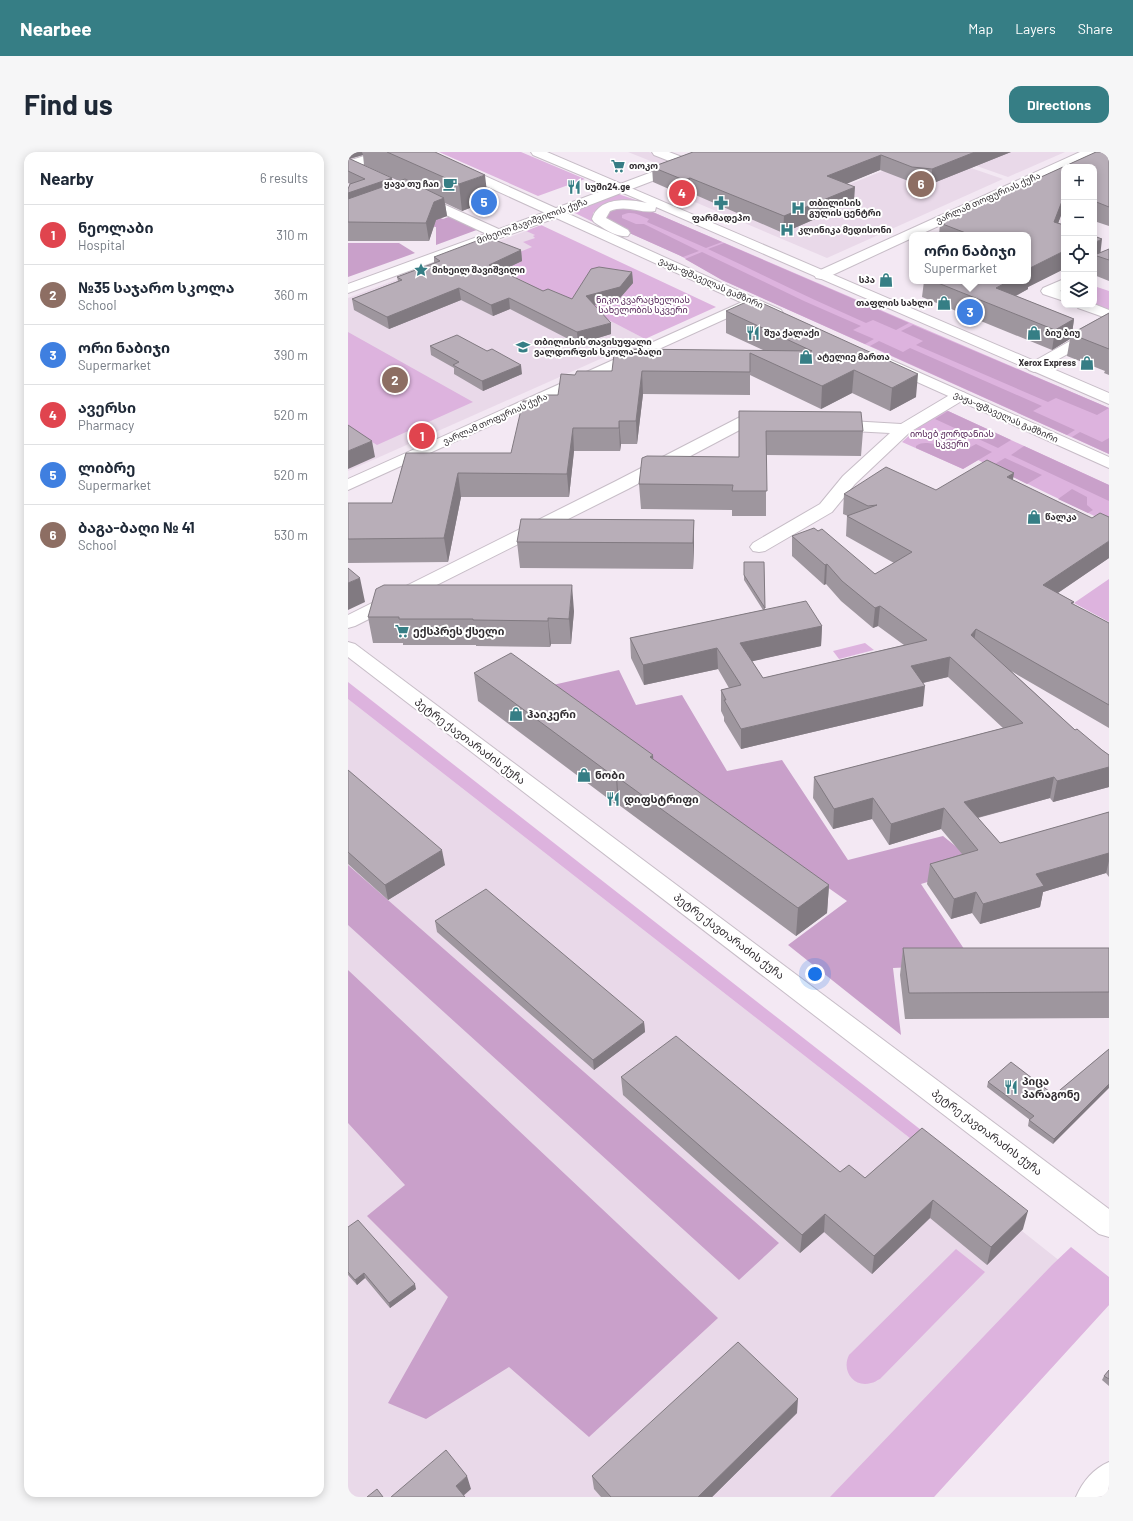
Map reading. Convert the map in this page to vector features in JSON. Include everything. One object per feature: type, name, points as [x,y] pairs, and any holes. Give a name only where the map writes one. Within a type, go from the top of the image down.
[{"type":"street","points":[[349,165],[390,152]]},
{"type":"street","name":"ვაჟა-ფშაველას გამზირი","points":[[422,152],[787,318]]},
{"type":"street","points":[[537,152],[682,213],[821,275],[1109,399]]},
{"type":"street","points":[[658,152],[686,163]]},
{"type":"street","name":"მიხეილ შავიშვილის ქუჩა","points":[[348,289],[556,213],[716,152]]},
{"type":"street","name":"ვარლამ თოფურიას ქუჩა","points":[[915,232],[1090,152]]},
{"type":"street","points":[[349,165],[363,171]]},
{"type":"street","points":[[409,192],[498,234]]},
{"type":"street","points":[[645,254],[627,235],[599,219],[602,211],[619,204],[634,204],[652,209],[682,213]]},
{"type":"street","name":"ვარლამ თოფურიას ქუჩა","points":[[821,275],[909,235]]},
{"type":"street","points":[[1061,284],[1048,291],[1061,297]]},
{"type":"street","name":"ვარლამ თოფურიას ქუჩა","points":[[348,485],[751,302]]},
{"type":"street","points":[[1091,308],[1109,315]]},
{"type":"street","points":[[1034,367],[1109,325]]},
{"type":"street","name":"ვაჟა-ფშაველას გამზირი","points":[[879,360],[1109,463]]},
{"type":"street","points":[[759,547],[826,508],[849,480],[904,429],[959,396]]},
{"type":"street","points":[[348,622],[622,485],[748,419],[787,422]]},
{"type":"street","points":[[818,424],[904,429]]},
{"type":"street","name":"პეტრე ქავთარაძის ქუჩა","points":[[348,648],[1109,1225]]},
{"type":"street","points":[[1092,1497],[1109,1478]]},
{"type":"shaded area","points":[[628,152],[649,152],[674,162],[663,166]]},
{"type":"shaded area","points":[[937,152],[1065,152],[1008,177]]},
{"type":"shaded area","name":"თბილისის გულის ცენტრი","points":[[927,153],[1003,179],[827,258],[683,197],[704,189],[838,189]]},
{"type":"shaded area","points":[[526,231],[536,235],[536,238],[524,242],[533,247],[490,264],[548,294],[555,292],[645,339],[348,471],[348,298]]},
{"type":"shaded area","points":[[348,699],[920,1146],[1023,1229],[1022,1231],[1109,1300],[1109,1305],[934,1497],[348,1497]]},
{"type":"green space","points":[[439,152],[521,152],[585,179],[538,196]]},
{"type":"green space","points":[[618,194],[639,201],[601,207],[593,213],[593,222],[573,212]]},
{"type":"green space","points":[[411,205],[443,219],[454,215],[482,228],[436,245],[436,227],[348,219]]},
{"type":"green space","points":[[618,208],[648,210],[722,242],[706,248],[647,222],[649,219],[639,215],[629,213],[622,215],[622,218],[636,224],[644,224],[699,251],[683,257],[616,227],[605,218],[607,213]]},
{"type":"green space","points":[[648,210],[1109,408],[1109,454],[722,280],[679,255],[616,227],[607,213]]},
{"type":"green space","name":"ნიკო კვარაცხელიას სახელობის სკვერი","points":[[541,225],[716,307],[645,339],[555,292],[548,294],[490,264],[532,247],[523,242],[535,238],[533,236],[535,235],[526,231]]},
{"type":"green space","points":[[348,243],[399,243],[415,253],[348,277]]},
{"type":"green space","points":[[724,243],[909,323],[896,330],[873,320],[866,323],[708,249]]},
{"type":"green space","points":[[702,252],[804,301],[861,326],[853,330],[874,339],[865,344],[722,280],[685,259]]},
{"type":"green space","points":[[1097,287],[1109,291],[1109,313],[1097,307]]},
{"type":"green space","points":[[913,325],[1109,408],[1097,415],[1056,398],[1048,402],[916,345],[923,341],[901,331]]},
{"type":"green space","points":[[348,332],[473,402],[377,445],[348,427]]},
{"type":"green space","points":[[879,341],[903,352],[910,348],[1042,406],[1033,411],[1075,430],[1067,435],[870,346]]},
{"type":"green space","name":"იოსებ ჟორდანიას სკვერი","points":[[946,410],[1109,485],[1109,523],[978,460],[963,469],[902,442],[922,424]]},
{"type":"green space","points":[[948,411],[1011,440],[998,448],[935,419]]},
{"type":"green space","points":[[951,432],[962,437],[955,442],[967,449],[976,444],[992,452],[963,469],[916,448],[916,446],[922,443],[934,444]]},
{"type":"green space","points":[[1080,432],[1102,442],[1109,438],[1109,454],[1072,437]]},
{"type":"green space","points":[[1024,446],[1109,485],[1109,501],[1011,455]]},
{"type":"green space","points":[[1005,458],[1042,475],[1027,484],[993,467],[993,465]]},
{"type":"green space","points":[[1072,489],[1087,497],[1087,505],[1093,510],[1088,513],[1058,499]]},
{"type":"green space","points":[[1109,579],[1109,622],[1074,603]]},
{"type":"green space","points":[[865,643],[874,650],[839,659],[833,651]]},
{"type":"green space","points":[[619,670],[636,705],[682,695],[727,771],[782,760],[848,860],[943,836],[980,866],[921,884],[974,964],[893,968],[901,1035],[788,945],[847,901],[544,687]]},
{"type":"green space","points":[[348,682],[930,1137],[920,1146],[348,699]]},
{"type":"green space","points":[[348,865],[779,1243],[739,1280],[348,925]]},
{"type":"green space","points":[[348,970],[718,1318],[589,1437],[509,1367],[426,1419],[388,1403],[448,1297],[367,1216],[405,1185],[348,1123]]},
{"type":"green space","points":[[1071,1247],[1109,1277],[1109,1305],[934,1497],[830,1497],[1052,1265]]},
{"type":"green space","points":[[956,1249],[985,1272],[880,1379],[873,1383],[865,1384],[854,1381],[848,1372],[847,1367],[849,1355]]},
{"type":"building","points":[[387,152],[435,152],[485,175],[459,184]]},
{"type":"building","points":[[693,152],[975,152],[932,169],[912,167],[881,155],[827,176],[855,187],[784,216],[690,178],[684,180],[652,167]]},
{"type":"building","points":[[1096,152],[1109,152],[1109,207],[1097,202],[1097,164],[1070,164]]},
{"type":"building","points":[[348,158],[392,178],[348,193],[350,184],[365,179],[348,171]]},
{"type":"building","points":[[1061,168],[1061,204],[1054,222],[1061,224],[1061,252],[1031,268],[1031,232],[963,232],[940,223]]},
{"type":"building","points":[[405,179],[444,198],[434,202],[426,223],[348,222],[348,199]]},
{"type":"building","points":[[487,237],[521,250],[489,265],[543,291],[548,289],[572,299],[591,269],[599,267],[632,272],[620,287],[586,296],[611,323],[577,332],[509,298],[491,305],[459,288],[387,317],[352,299],[402,280],[397,277],[440,261],[434,257]]},
{"type":"building","points":[[1097,237],[1102,239],[1097,242]]},
{"type":"building","points":[[1109,249],[1109,260],[1097,256],[1097,254]]},
{"type":"building","points":[[940,284],[1003,284],[996,288],[1074,319],[1055,330]]},
{"type":"building","points":[[753,299],[918,374],[892,388],[854,370],[822,386],[750,353],[750,372],[642,371],[636,421],[619,421],[619,428],[573,428],[567,474],[458,473],[444,538],[348,539],[348,503],[392,503],[406,453],[511,453],[523,401],[542,401],[543,395],[558,395],[561,374],[575,375],[577,371],[612,371],[614,354],[627,354],[627,349],[812,351],[726,311]]},
{"type":"building","points":[[1109,313],[1109,349],[1071,334]]},
{"type":"building","points":[[457,335],[487,351],[492,349],[521,365],[482,381],[453,365],[459,362],[430,346]]},
{"type":"building","points":[[739,411],[861,412],[863,431],[766,431],[767,491],[732,491],[733,485],[639,484],[642,458],[647,456],[739,457]]},
{"type":"building","points":[[348,425],[372,441],[348,451]]},
{"type":"building","points":[[987,460],[1014,473],[1007,477],[1092,518],[1100,513],[1109,517],[1109,541],[1043,585],[1074,602],[1071,603],[1109,623],[1109,705],[976,629],[971,635],[1075,730],[1077,729],[1109,755],[1109,767],[1057,781],[1054,777],[964,802],[1000,843],[1109,812],[1109,853],[1036,874],[1044,886],[983,904],[976,892],[954,899],[930,864],[978,850],[944,808],[891,824],[873,798],[834,809],[814,777],[1023,723],[950,657],[911,666],[925,686],[741,729],[724,700],[726,700],[721,690],[741,685],[717,648],[643,665],[630,638],[806,601],[822,626],[740,643],[763,678],[927,640],[880,606],[875,608],[842,581],[827,564],[825,565],[792,536],[814,528],[818,531],[822,529],[875,574],[912,552],[847,516],[877,505],[868,506],[844,494],[886,467],[936,490]]},
{"type":"building","points":[[521,519],[694,520],[693,543],[517,542]]},
{"type":"building","points":[[744,562],[764,562],[765,608],[744,575]]},
{"type":"building","points":[[348,568],[360,578],[348,583]]},
{"type":"building","points":[[384,585],[572,585],[569,619],[548,618],[548,621],[399,619],[399,617],[368,617],[376,589]]},
{"type":"building","points":[[511,653],[653,755],[650,757],[829,885],[798,908],[617,777],[616,778],[474,673]]},
{"type":"building","points":[[348,770],[442,850],[385,885],[348,852]]},
{"type":"building","points":[[486,889],[644,1022],[593,1060],[435,921]]},
{"type":"building","points":[[903,948],[1109,948],[1109,992],[909,993]]},
{"type":"building","points":[[676,1036],[840,1172],[849,1165],[865,1178],[922,1128],[1028,1211],[991,1247],[933,1200],[874,1256],[825,1214],[802,1235],[621,1077]]},
{"type":"building","points":[[1109,1049],[1109,1084],[1054,1139],[1029,1120],[1034,1116],[988,1082],[1011,1062],[1054,1095]]},
{"type":"building","points":[[358,1220],[415,1284],[389,1303],[364,1273],[355,1280],[348,1272],[348,1227]]},
{"type":"building","points":[[738,1342],[798,1399],[698,1497],[611,1497],[592,1476]]},
{"type":"building","points":[[1109,1370],[1109,1379],[1104,1376]]},
{"type":"building","points":[[446,1450],[467,1476],[456,1486],[465,1497],[391,1497]]},
{"type":"building","points":[[377,1489],[383,1497],[367,1497]]},
{"type":"place","name":"თოკო","points":[[618,166]]},
{"type":"place","name":"ყავა თუ ჩაი","points":[[450,184]]},
{"type":"place","name":"ბაგა-ბაღი № 41","points":[[921,184]]},
{"type":"place","name":"სუში24.ge","points":[[574,187]]},
{"type":"place","name":"ავერსი","points":[[682,193]]},
{"type":"place","name":"ლიბრე","points":[[484,202]]},
{"type":"place","name":"ფარმადეპო","points":[[721,203]]},
{"type":"place","name":"თბილისის გულის ცენტრი","points":[[798,208]]},
{"type":"place","name":"კლინიკა მედისონი","points":[[787,230]]},
{"type":"place","name":"მიხეილ შავიშვილი","points":[[421,270]]},
{"type":"place","name":"სპა","points":[[886,280]]},
{"type":"place","name":"თაფლის სახლი","points":[[944,303]]},
{"type":"place","name":"ორი ნაბიჯი","points":[[970,312]]},
{"type":"place","name":"შუა ქალაქი","points":[[753,333]]},
{"type":"place","name":"ბიუ ბიუ","points":[[1034,333]]},
{"type":"place","name":"თბილისის თავისუფალი ვალდორფის სკოლა-ბაღი","points":[[523,347]]},
{"type":"place","name":"ატელიე მართა","points":[[806,357]]},
{"type":"place","name":"Xerox Express","points":[[1087,363]]},
{"type":"place","name":"№35 საჯარო სკოლა","points":[[395,380]]},
{"type":"place","name":"ნეოლაბი","points":[[422,436]]},
{"type":"place","name":"წალკა","points":[[1034,517]]},
{"type":"place","name":"ექსპრეს ქსელი","points":[[402,631]]},
{"type":"place","name":"ჰაიკერი","points":[[516,714]]},
{"type":"place","name":"ნობი","points":[[584,775]]},
{"type":"place","name":"დიფსტრიფი","points":[[613,799]]},
{"type":"place","name":"პიცა პარაგონე","points":[[1011,1087]]}]
